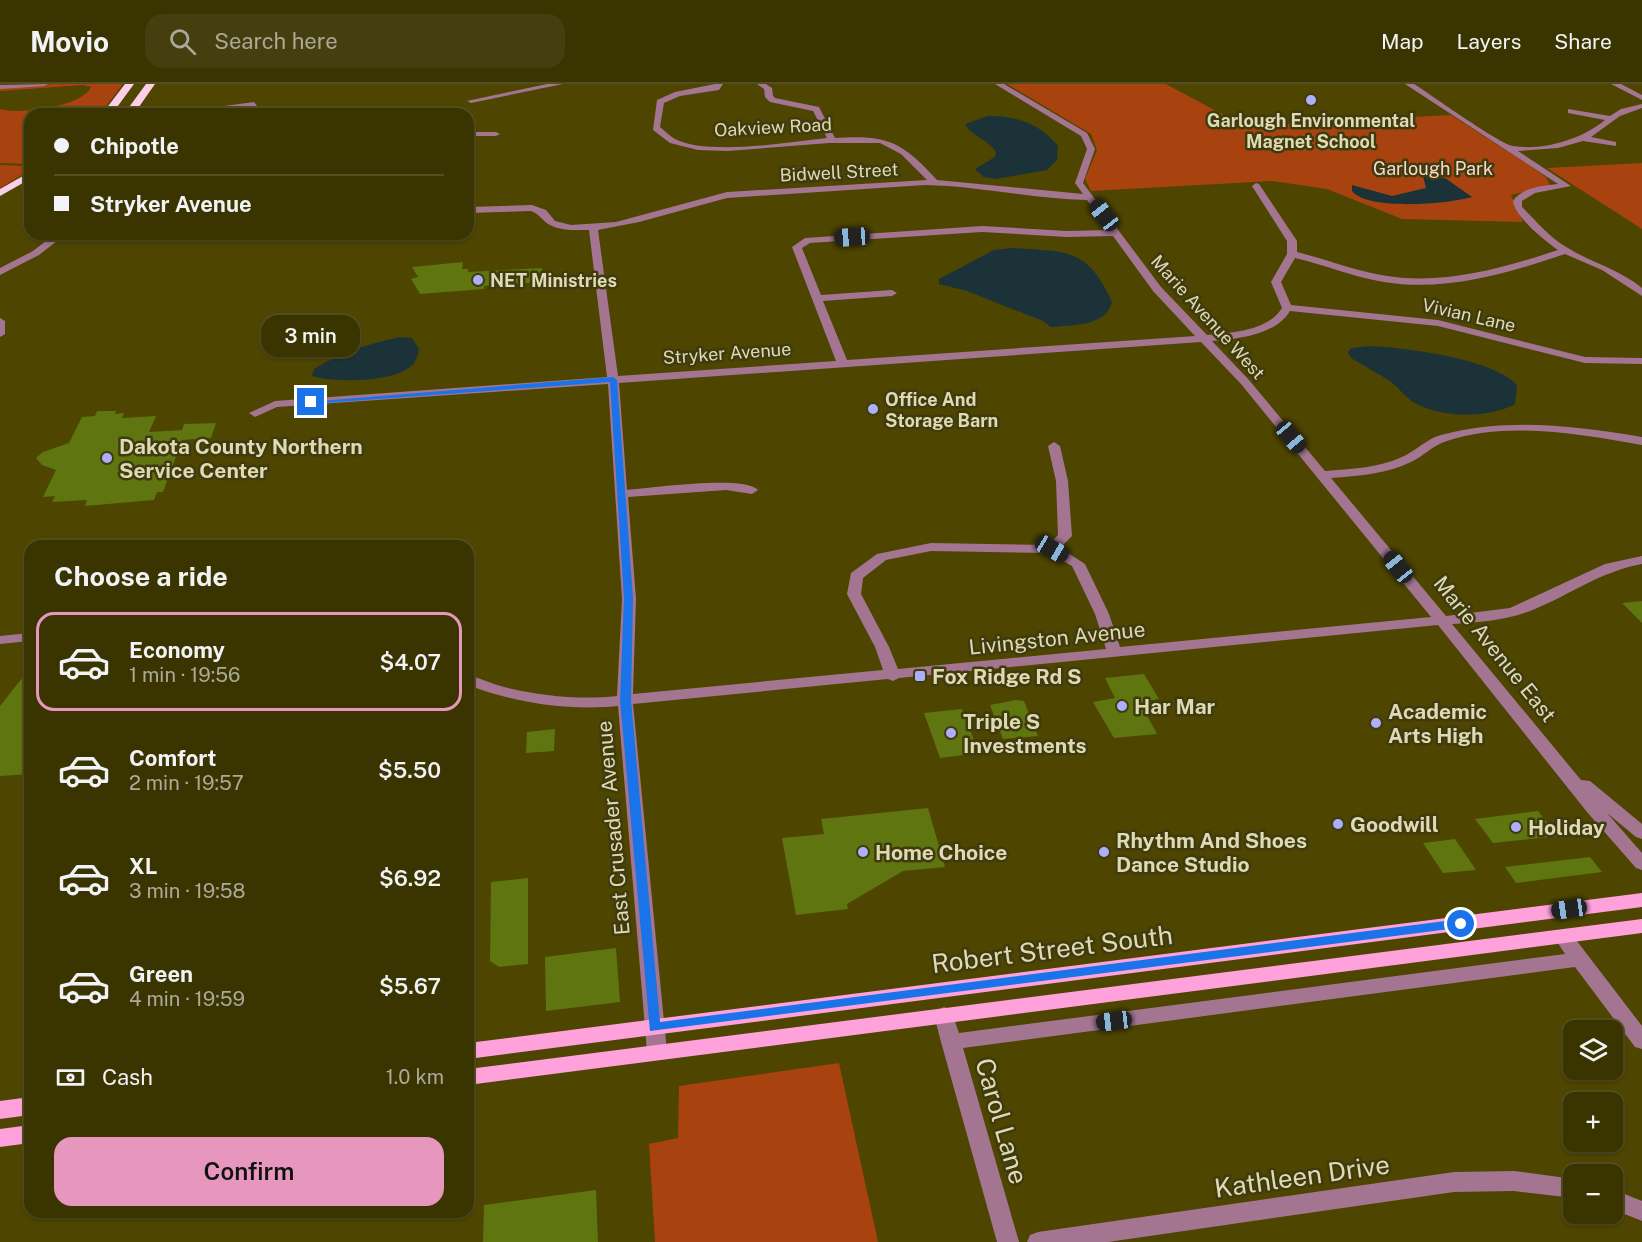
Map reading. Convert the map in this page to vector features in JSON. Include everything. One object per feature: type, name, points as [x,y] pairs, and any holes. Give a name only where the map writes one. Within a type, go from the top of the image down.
[{"type":"highway","points":[[112,108],[130,84]]},
{"type":"highway","points":[[133,108],[151,84]]},
{"type":"highway","points":[[0,193],[24,179]]},
{"type":"main road","name":"Robert Street South","points":[[474,1050],[1642,900]]},
{"type":"main road","points":[[474,1076],[1642,926]]},
{"type":"main road","points":[[1297,971],[1309,953],[1310,943]]},
{"type":"main road","points":[[944,1015],[950,1004],[970,987]]},
{"type":"main road","points":[[0,1110],[24,1107]]},
{"type":"main road","points":[[0,1138],[24,1135]]},
{"type":"street","points":[[0,87],[44,84]]},
{"type":"street","points":[[471,101],[558,84]]},
{"type":"street","name":"Oakview Road","points":[[718,84],[716,88],[678,94],[660,102],[656,128],[663,137],[685,145],[720,148],[832,141],[882,141],[902,150],[935,183]]},
{"type":"street","points":[[761,84],[768,88],[769,97],[773,100],[816,109],[832,141]]},
{"type":"street","name":"Marie Avenue West","points":[[999,84],[1084,135],[1091,149],[1079,181],[1089,197],[1118,233],[1144,273],[1245,382],[1323,476]]},
{"type":"street","points":[[1409,84],[1567,186],[1528,192],[1519,196],[1518,208],[1547,238],[1565,251],[1625,279],[1642,293]]},
{"type":"street","points":[[1615,84],[1642,98]]},
{"type":"street","points":[[220,108],[254,104]]},
{"type":"street","points":[[1511,149],[1557,146],[1583,138],[1626,108],[1642,106]]},
{"type":"street","points":[[1571,111],[1610,118]]},
{"type":"street","points":[[474,134],[496,134]]},
{"type":"street","points":[[1583,138],[1613,144]]},
{"type":"street","name":"Bidwell Street","points":[[474,210],[532,208],[543,212],[548,221],[556,225],[593,226],[640,220],[695,201],[727,195],[935,183],[975,185],[1044,196],[1089,197]]},
{"type":"street","points":[[1256,186],[1292,241],[1292,254],[1276,282],[1287,308]]},
{"type":"street","name":"East Crusader Avenue","points":[[593,226],[613,380],[629,598],[626,700],[657,1052]]},
{"type":"street","points":[[842,363],[797,247],[808,240],[982,229],[1067,234],[1118,233]]},
{"type":"street","points":[[0,272],[36,254],[54,240]]},
{"type":"street","points":[[1292,254],[1327,261],[1356,273],[1384,279],[1431,283],[1496,274],[1565,251]]},
{"type":"street","points":[[817,298],[891,293]]},
{"type":"street","name":"Stryker Avenue","points":[[255,413],[275,404],[1226,337],[1273,325],[1283,317],[1287,308]]},
{"type":"street","name":"Vivian Lane","points":[[1287,308],[1438,323],[1585,360],[1642,361]]},
{"type":"street","points":[[0,321],[0,334]]},
{"type":"street","points":[[1323,476],[1390,466],[1408,459],[1440,439],[1480,430],[1554,427],[1642,441]]},
{"type":"street","points":[[1052,549],[1065,537],[1062,481],[1054,446]]},
{"type":"street","name":"Marie Avenue East","points":[[1323,476],[1563,768],[1593,808],[1642,864]]},
{"type":"street","points":[[621,494],[726,486],[752,490]]},
{"type":"street","points":[[893,676],[882,647],[854,594],[856,576],[882,557],[931,547],[1052,549],[1078,564],[1102,614],[1115,654]]},
{"type":"street","name":"Livingston Avenue","points":[[474,683],[491,690],[541,701],[595,703],[893,676],[1443,621],[1491,615],[1527,607],[1592,573],[1625,562],[1642,560]]},
{"type":"street","points":[[0,640],[24,638]]},
{"type":"street","name":"Marie Avenue East","points":[[1563,768],[1642,833]]},
{"type":"street","points":[[1563,937],[1642,1041]]},
{"type":"street","points":[[951,1042],[1580,959]]},
{"type":"street","name":"Carol Lane","points":[[944,1015],[1008,1242]]},
{"type":"street","name":"Kathleen Drive","points":[[1038,1242],[1454,1182],[1501,1180],[1547,1183],[1563,1187]]},
{"type":"street","points":[[1623,1203],[1642,1211]]},
{"type":"green space","points":[[123,84],[105,108],[49,108],[76,100],[85,94],[91,87],[83,85],[0,91],[0,87]]},
{"type":"green space","name":"Garlough Park","points":[[1007,84],[1166,84],[1244,126],[1451,115],[1546,177],[1550,185],[1511,195],[1523,222],[1402,219],[1327,189],[1272,181],[1091,191],[1085,179],[1097,150],[1091,134]]},
{"type":"green space","points":[[0,109],[24,111],[24,164],[0,163]]},
{"type":"green space","points":[[1642,163],[1642,229],[1547,168]]},
{"type":"green space","points":[[0,165],[24,166],[24,174],[0,188]]},
{"type":"green space","points":[[839,1063],[878,1242],[655,1242],[649,1144],[678,1138],[679,1086]]},
{"type":"water","points":[[988,116],[1018,119],[1035,126],[1058,146],[1057,160],[1047,170],[996,179],[984,177],[975,169],[995,157],[996,152],[965,124]]},
{"type":"water","points":[[1423,176],[1445,178],[1472,197],[1445,202],[1391,204],[1361,197],[1352,191],[1352,185],[1392,196],[1426,188]]},
{"type":"water","points":[[1012,248],[1061,252],[1084,262],[1094,271],[1112,302],[1108,310],[1103,316],[1087,323],[1051,327],[1043,321],[967,291],[939,284],[939,279],[994,250]]},
{"type":"water","points":[[400,337],[412,338],[419,349],[414,363],[406,370],[366,380],[335,380],[312,376],[314,369],[345,353]]},
{"type":"water","points":[[1371,346],[1427,352],[1489,368],[1506,376],[1517,385],[1515,404],[1492,412],[1465,415],[1438,412],[1426,408],[1412,401],[1394,384],[1351,358],[1348,352],[1351,348]]},
{"type":"building","name":"NET Ministries","points":[[463,262],[462,269],[468,269],[468,272],[542,268],[543,282],[420,294],[411,279],[418,277],[412,267]]},
{"type":"building","name":"Dakota County Northern Service Center","points":[[97,411],[124,413],[122,418],[156,416],[149,432],[182,430],[184,424],[216,423],[211,438],[182,440],[163,492],[157,492],[154,500],[85,506],[87,500],[52,502],[55,496],[43,497],[56,470],[42,465],[36,458],[43,452],[69,443],[82,417],[95,416]]},
{"type":"building","points":[[1642,601],[1642,623],[1622,603]]},
{"type":"building","name":"Har Mar","points":[[1144,674],[1159,699],[1147,701],[1150,707],[1143,708],[1157,734],[1114,738],[1093,702],[1115,698],[1105,678]]},
{"type":"building","points":[[24,676],[24,774],[0,776],[0,706]]},
{"type":"building","points":[[1016,700],[1024,701],[1038,736],[1003,739],[990,705]]},
{"type":"building","name":"Triple S Investments","points":[[962,709],[979,753],[940,758],[924,713]]},
{"type":"building","points":[[555,729],[554,751],[526,753],[527,732]]},
{"type":"building","name":"Home Choice","points":[[928,808],[945,867],[903,871],[847,904],[848,909],[796,915],[782,838],[824,834],[821,819]]},
{"type":"building","name":"Holiday","points":[[1538,811],[1558,836],[1493,843],[1475,819]]},
{"type":"building","points":[[1455,839],[1476,870],[1443,873],[1423,843]]},
{"type":"building","name":"Holiday","points":[[1590,857],[1602,872],[1516,883],[1505,867]]},
{"type":"building","points":[[528,878],[528,964],[499,967],[490,961],[491,882]]},
{"type":"building","points":[[616,948],[620,1002],[546,1011],[545,957]]},
{"type":"building","points":[[596,1190],[598,1242],[483,1242],[484,1205]]},
{"type":"place","name":"Garlough Environmental Magnet School","points":[[1311,100]]},
{"type":"place","name":"NET Ministries","points":[[478,280]]},
{"type":"place","name":"Office And Storage Barn","points":[[873,409]]},
{"type":"place","name":"Dakota County Northern Service Center","points":[[107,458]]},
{"type":"place","name":"Fox Ridge Rd S","points":[[920,676]]},
{"type":"place","name":"Har Mar","points":[[1122,706]]},
{"type":"place","name":"Academic Arts High","points":[[1376,723]]},
{"type":"place","name":"Triple S Investments","points":[[951,733]]},
{"type":"place","name":"Goodwill","points":[[1338,824]]},
{"type":"place","name":"Holiday","points":[[1516,827]]},
{"type":"place","name":"Home Choice","points":[[863,852]]},
{"type":"place","name":"Rhythm And Shoes Dance Studio","points":[[1104,852]]},
{"type":"route","points":[[311,402],[613,380],[629,598],[626,700],[654,1027],[1461,924]]}]
